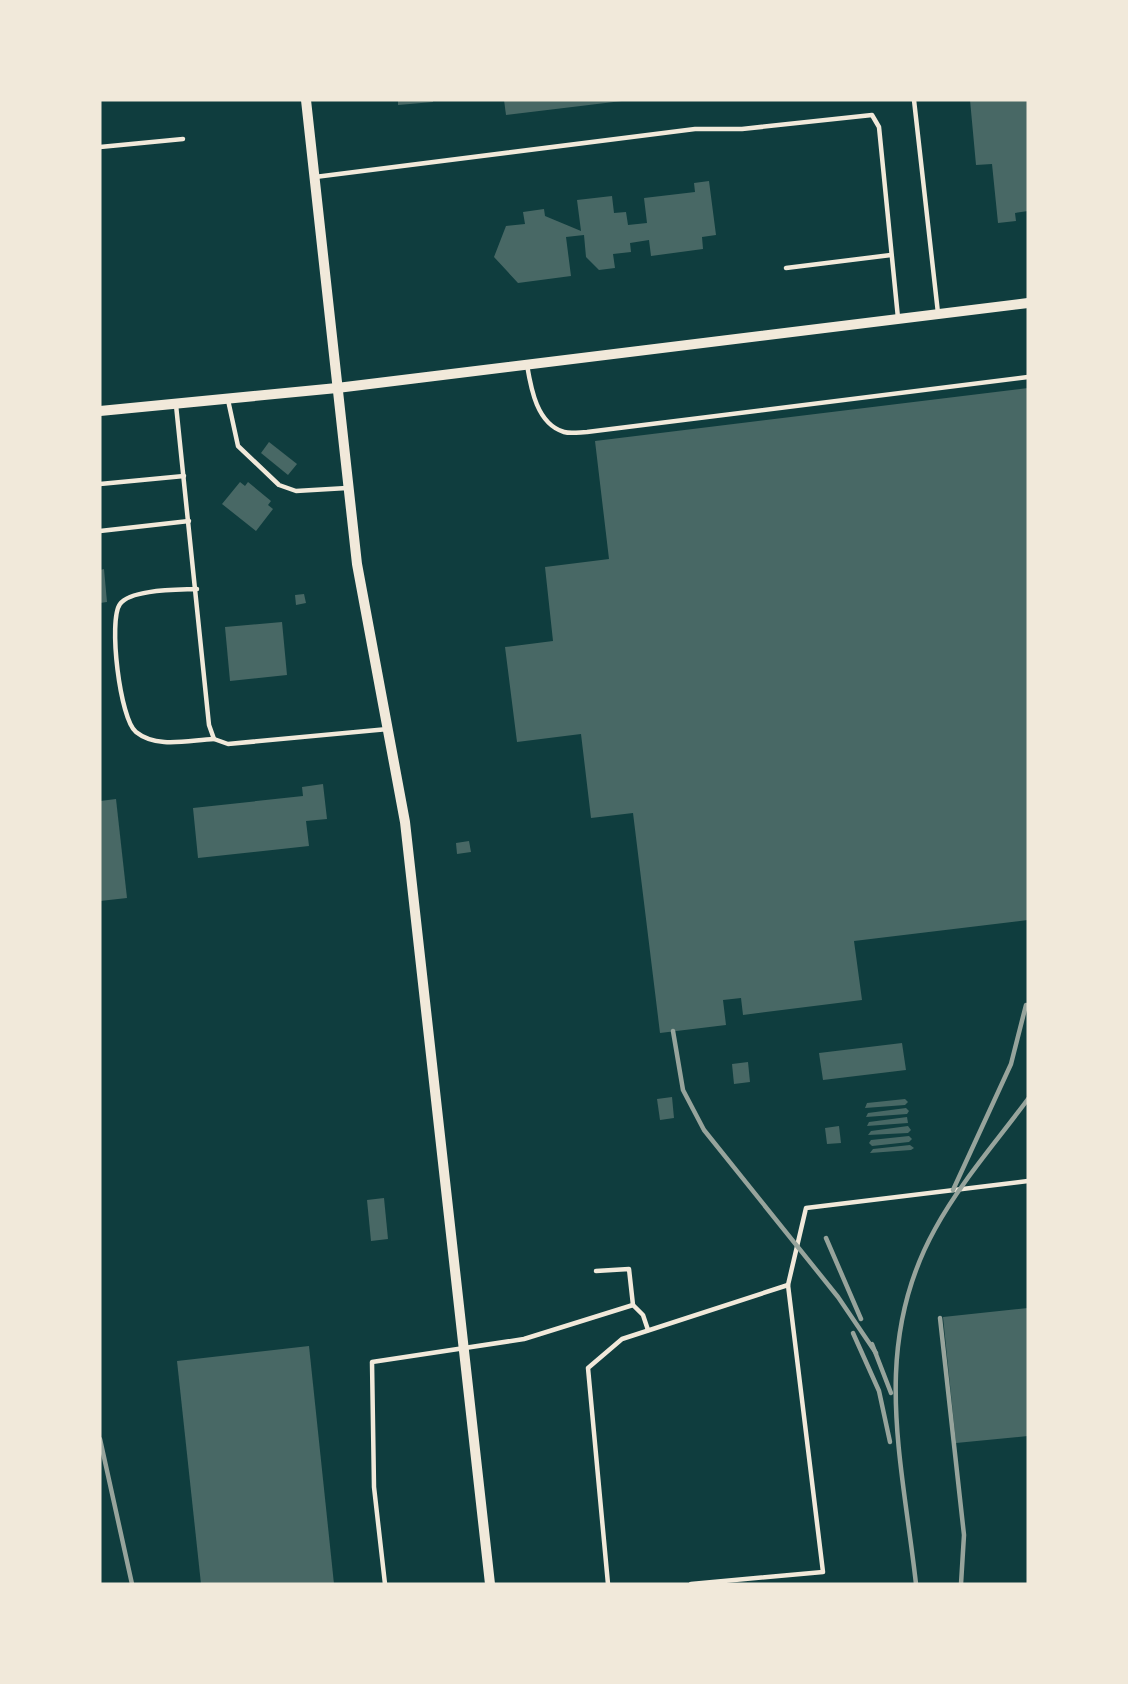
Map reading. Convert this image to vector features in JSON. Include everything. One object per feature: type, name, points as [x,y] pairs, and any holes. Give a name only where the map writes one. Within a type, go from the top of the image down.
[{"type":"street","points":[[306,100],[348,488],[366,618],[389,729],[414,897],[490,1584]]},
{"type":"street","points":[[100,411],[337,388],[1028,303]]},
{"type":"lane","points":[[914,100],[938,314]]},
{"type":"lane","points":[[315,177],[695,129],[742,129],[872,115],[878,127],[898,319]]},
{"type":"lane","points":[[100,147],[183,139]]},
{"type":"lane","points":[[786,268],[891,255]]},
{"type":"lane","points":[[527,365],[531,392],[537,406],[547,421],[565,432],[587,432],[1028,377]]},
{"type":"lane","points":[[227,400],[238,446],[279,485],[296,491],[348,488]]},
{"type":"lane","points":[[176,405],[209,725],[214,739]]},
{"type":"lane","points":[[100,484],[184,475]]},
{"type":"lane","points":[[100,531],[189,521]]},
{"type":"lane","points":[[197,589],[132,595],[119,604],[114,622],[123,713],[134,732],[155,742],[214,739],[228,744],[389,729]]},
{"type":"lane","points":[[691,1584],[823,1572],[788,1285],[806,1208],[1028,1181]]},
{"type":"lane","points":[[596,1271],[629,1269],[633,1305],[643,1315],[648,1330]]},
{"type":"lane","points":[[608,1584],[588,1368],[622,1339],[788,1285]]},
{"type":"lane","points":[[386,1584],[374,1487],[372,1362],[524,1339],[633,1305]]},
{"type":"building","points":[[398,100],[433,100],[433,102],[398,105]]},
{"type":"building","points":[[504,100],[622,100],[622,101],[506,115]]},
{"type":"building","points":[[970,100],[1028,100],[1028,211],[1015,213],[1016,221],[998,223],[992,164],[976,165]]},
{"type":"building","points":[[709,181],[716,235],[702,237],[703,249],[651,256],[649,240],[630,243],[631,252],[613,254],[615,268],[599,270],[586,257],[584,235],[566,237],[571,276],[518,283],[494,257],[506,226],[525,224],[523,212],[544,209],[545,216],[581,231],[577,200],[612,196],[614,213],[626,212],[628,225],[647,223],[644,198],[695,192],[694,183]]},
{"type":"building","points":[[1028,388],[1028,920],[854,941],[862,1000],[743,1015],[741,998],[723,1000],[726,1025],[660,1033],[633,813],[591,818],[581,734],[517,742],[505,647],[553,641],[545,567],[609,559],[595,441]]},
{"type":"building","points":[[269,442],[297,464],[288,475],[261,453]]},
{"type":"building","points":[[240,482],[245,486],[248,482],[271,501],[268,505],[273,509],[256,531],[222,504]]},
{"type":"building","points":[[104,569],[107,602],[100,603],[100,570]]},
{"type":"building","points":[[304,594],[306,603],[296,605],[295,595]]},
{"type":"building","points":[[282,622],[287,675],[230,681],[225,627]]},
{"type":"building","points":[[323,784],[327,819],[306,821],[309,846],[198,858],[193,808],[303,796],[302,787]]},
{"type":"building","points":[[116,799],[127,898],[100,901],[100,801]]},
{"type":"building","points":[[469,841],[471,852],[457,854],[456,843]]},
{"type":"building","points":[[902,1043],[906,1070],[823,1080],[819,1053]]},
{"type":"building","points":[[748,1062],[750,1082],[734,1084],[732,1064]]},
{"type":"building","points":[[672,1097],[674,1118],[660,1120],[657,1099]]},
{"type":"building","points":[[905,1099],[908,1102],[905,1105],[865,1108],[867,1103]]},
{"type":"building","points":[[906,1108],[909,1111],[907,1114],[866,1117],[868,1113]]},
{"type":"building","points":[[907,1117],[908,1123],[867,1126],[869,1122]]},
{"type":"building","points":[[839,1126],[841,1143],[827,1144],[825,1128]]},
{"type":"building","points":[[908,1126],[911,1130],[908,1133],[868,1135],[871,1131]]},
{"type":"building","points":[[909,1136],[912,1139],[909,1142],[872,1146],[869,1143],[871,1140]]},
{"type":"building","points":[[910,1145],[914,1148],[911,1150],[870,1153],[873,1149]]},
{"type":"building","points":[[384,1198],[388,1239],[371,1241],[367,1200]]},
{"type":"building","points":[[1028,1308],[1028,1436],[956,1443],[943,1317]]},
{"type":"building","points":[[309,1346],[334,1584],[201,1584],[177,1361]]},
{"type":"railway","points":[[953,1190],[1011,1064],[1026,1005]]},
{"type":"railway","points":[[673,1031],[683,1090],[704,1130],[838,1297],[876,1353]]},
{"type":"railway","points":[[916,1584],[896,1404],[897,1360],[903,1316],[915,1273],[935,1229],[967,1179],[1028,1099]]},
{"type":"railway","points":[[826,1238],[861,1319]]},
{"type":"railway","points":[[940,1318],[964,1535],[961,1584]]},
{"type":"railway","points":[[853,1333],[879,1391],[890,1442]]},
{"type":"railway","points":[[872,1344],[891,1393]]},
{"type":"railway","points":[[100,1439],[132,1584]]}]
